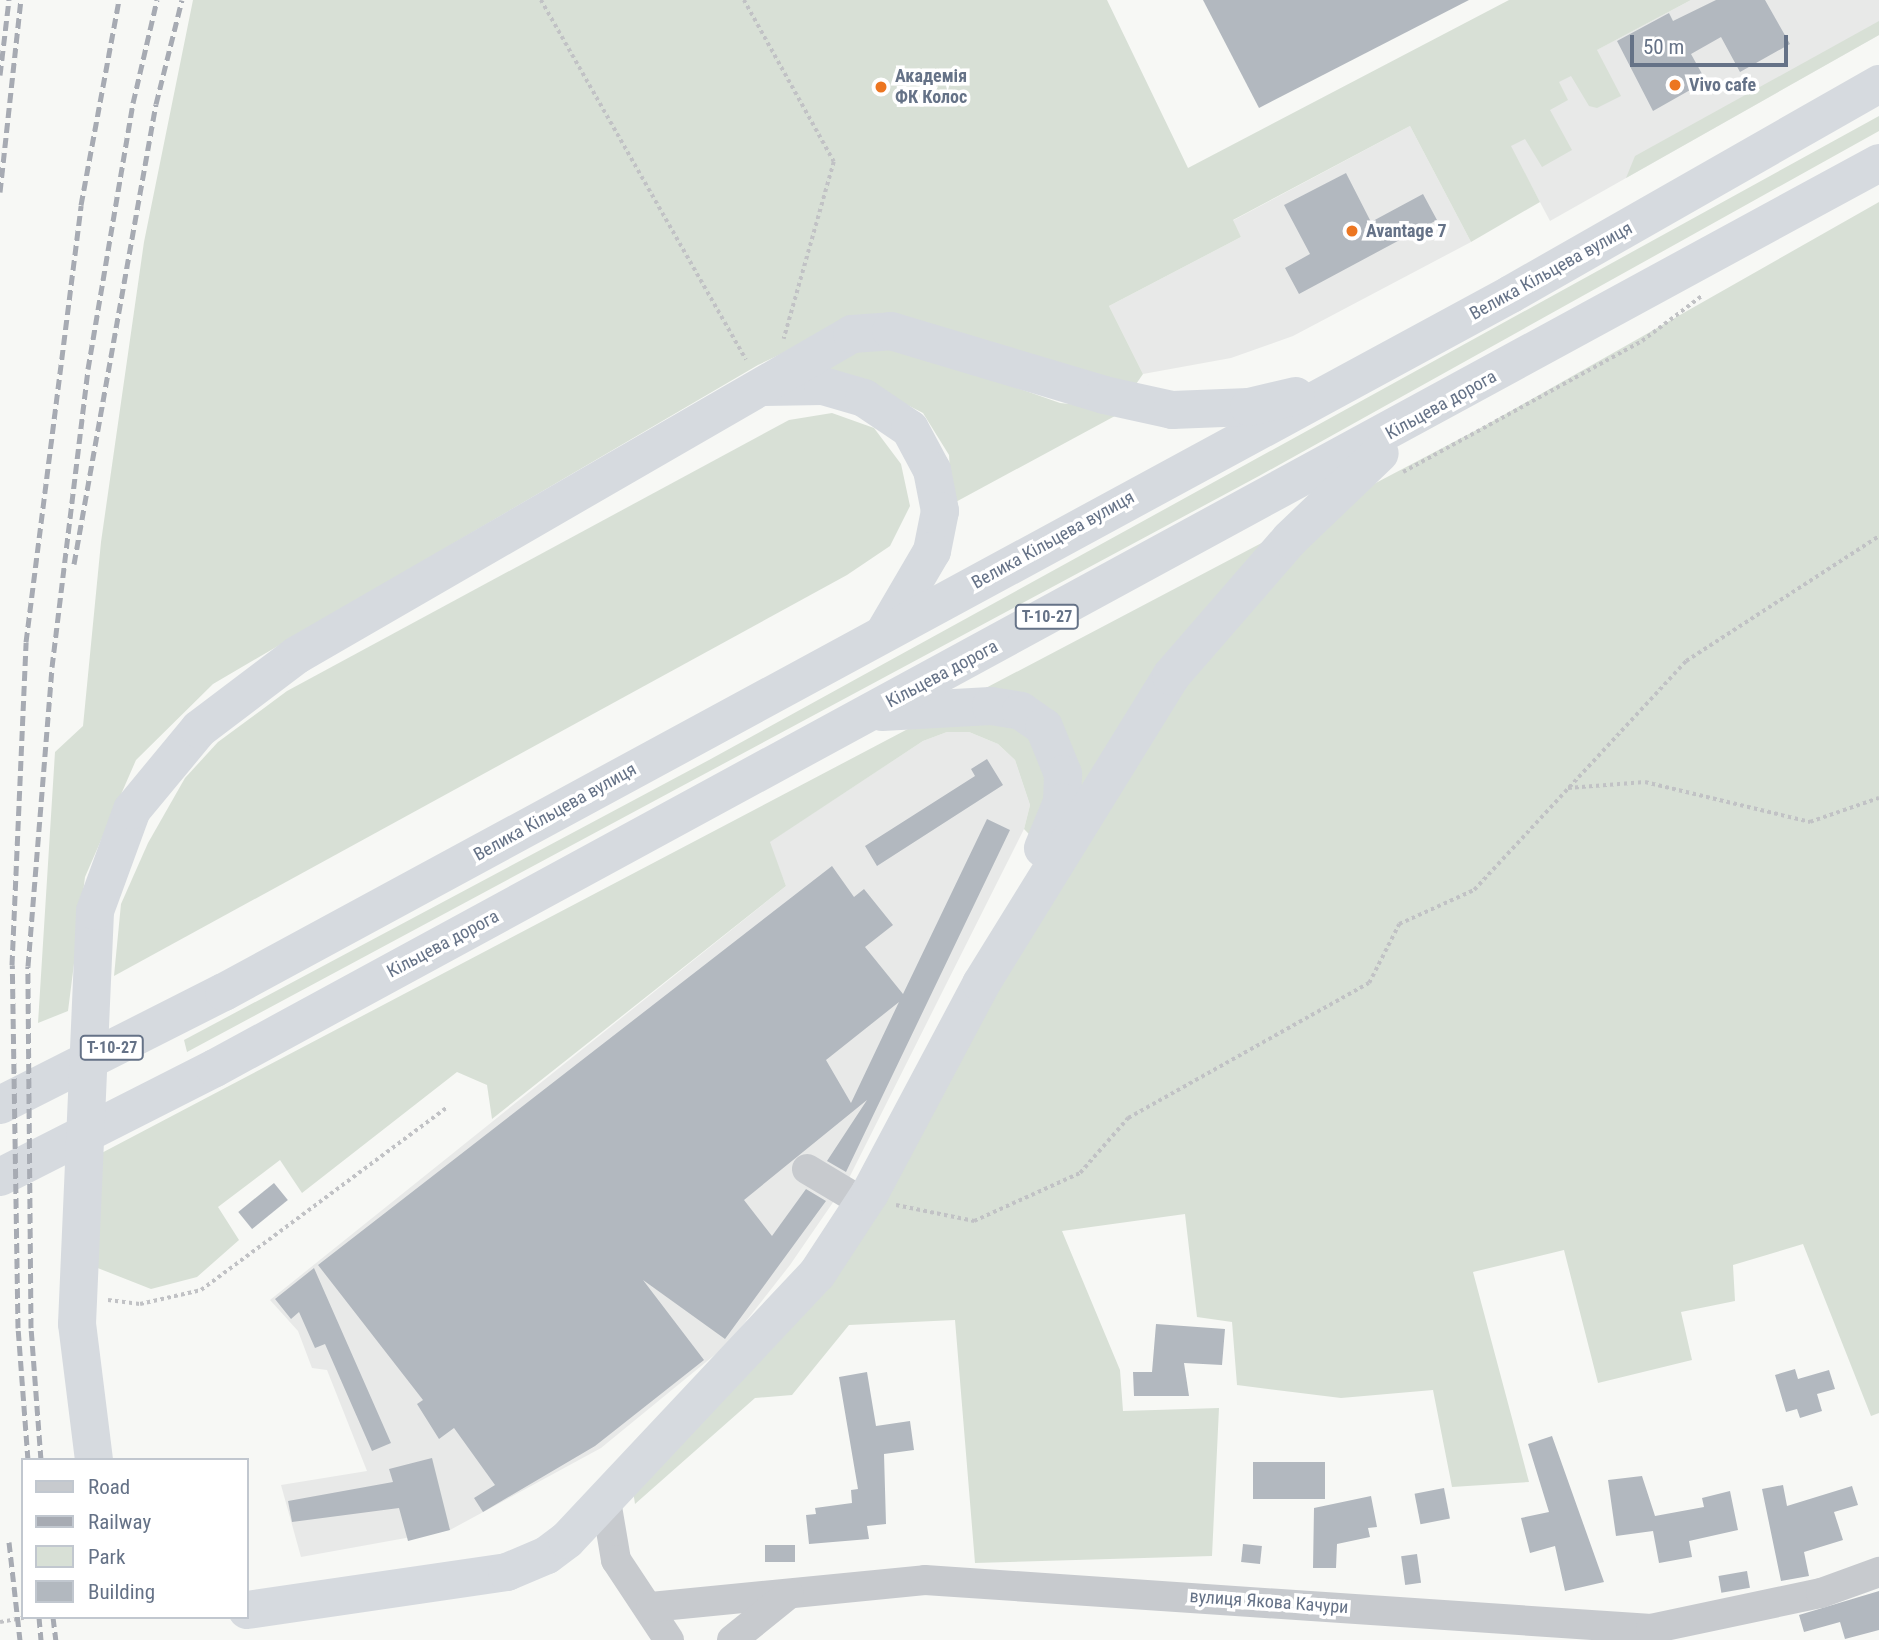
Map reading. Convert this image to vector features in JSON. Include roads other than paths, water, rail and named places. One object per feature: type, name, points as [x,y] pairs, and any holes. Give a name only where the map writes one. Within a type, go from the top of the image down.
[{"type":"highway","name":"Велика Кільцева вулиця","points":[[0,1105],[224,992],[1342,386],[1879,84]]},
{"type":"highway","name":"Кільцева дорога","points":[[0,1177],[215,1068],[1415,419],[1879,163]]},
{"type":"highway","points":[[94,1458],[78,1364],[78,1297],[94,911],[132,810],[199,730],[297,654],[852,334],[891,331],[1104,395],[1172,410],[1249,407],[1342,386]]},
{"type":"highway","points":[[765,384],[823,386],[864,398],[910,429],[932,470],[940,511],[932,551],[884,633]]},
{"type":"highway","points":[[248,1610],[507,1572],[558,1548],[605,1495],[747,1354],[817,1274],[867,1198],[981,984],[1191,648],[1290,539],[1415,419]]},
{"type":"highway","points":[[870,712],[991,706],[1021,711],[1044,727],[1057,751],[1062,802],[981,984]]},
{"type":"street","points":[[807,1169],[867,1198]]},
{"type":"street","points":[[605,1495],[616,1560],[651,1607],[669,1640]]},
{"type":"street","name":"вулиця Якова Качури","points":[[651,1607],[925,1580],[1651,1635],[1821,1593],[1879,1572]]},
{"type":"street","points":[[732,1640],[790,1594]]},
{"type":"railway","points":[[0,75],[9,0]]},
{"type":"railway","points":[[0,192],[21,0]]},
{"type":"railway","points":[[28,1458],[18,1328],[12,965],[26,642],[81,205],[119,0]]},
{"type":"railway","points":[[41,1458],[31,1328],[28,966],[52,667],[88,369],[133,103],[157,0]]},
{"type":"railway","points":[[74,564],[156,104],[182,0]]},
{"type":"railway","points":[[9,1542],[20,1640]]},
{"type":"railway","points":[[39,1619],[41,1640]]},
{"type":"railway","points":[[53,1619],[56,1640]]},
{"type":"place","name":"Vivo cafe","points":[[1675,85]]},
{"type":"place","name":"Академія ФК Колос","points":[[881,87]]},
{"type":"place","name":"Avantage 7","points":[[1352,231]]}]
